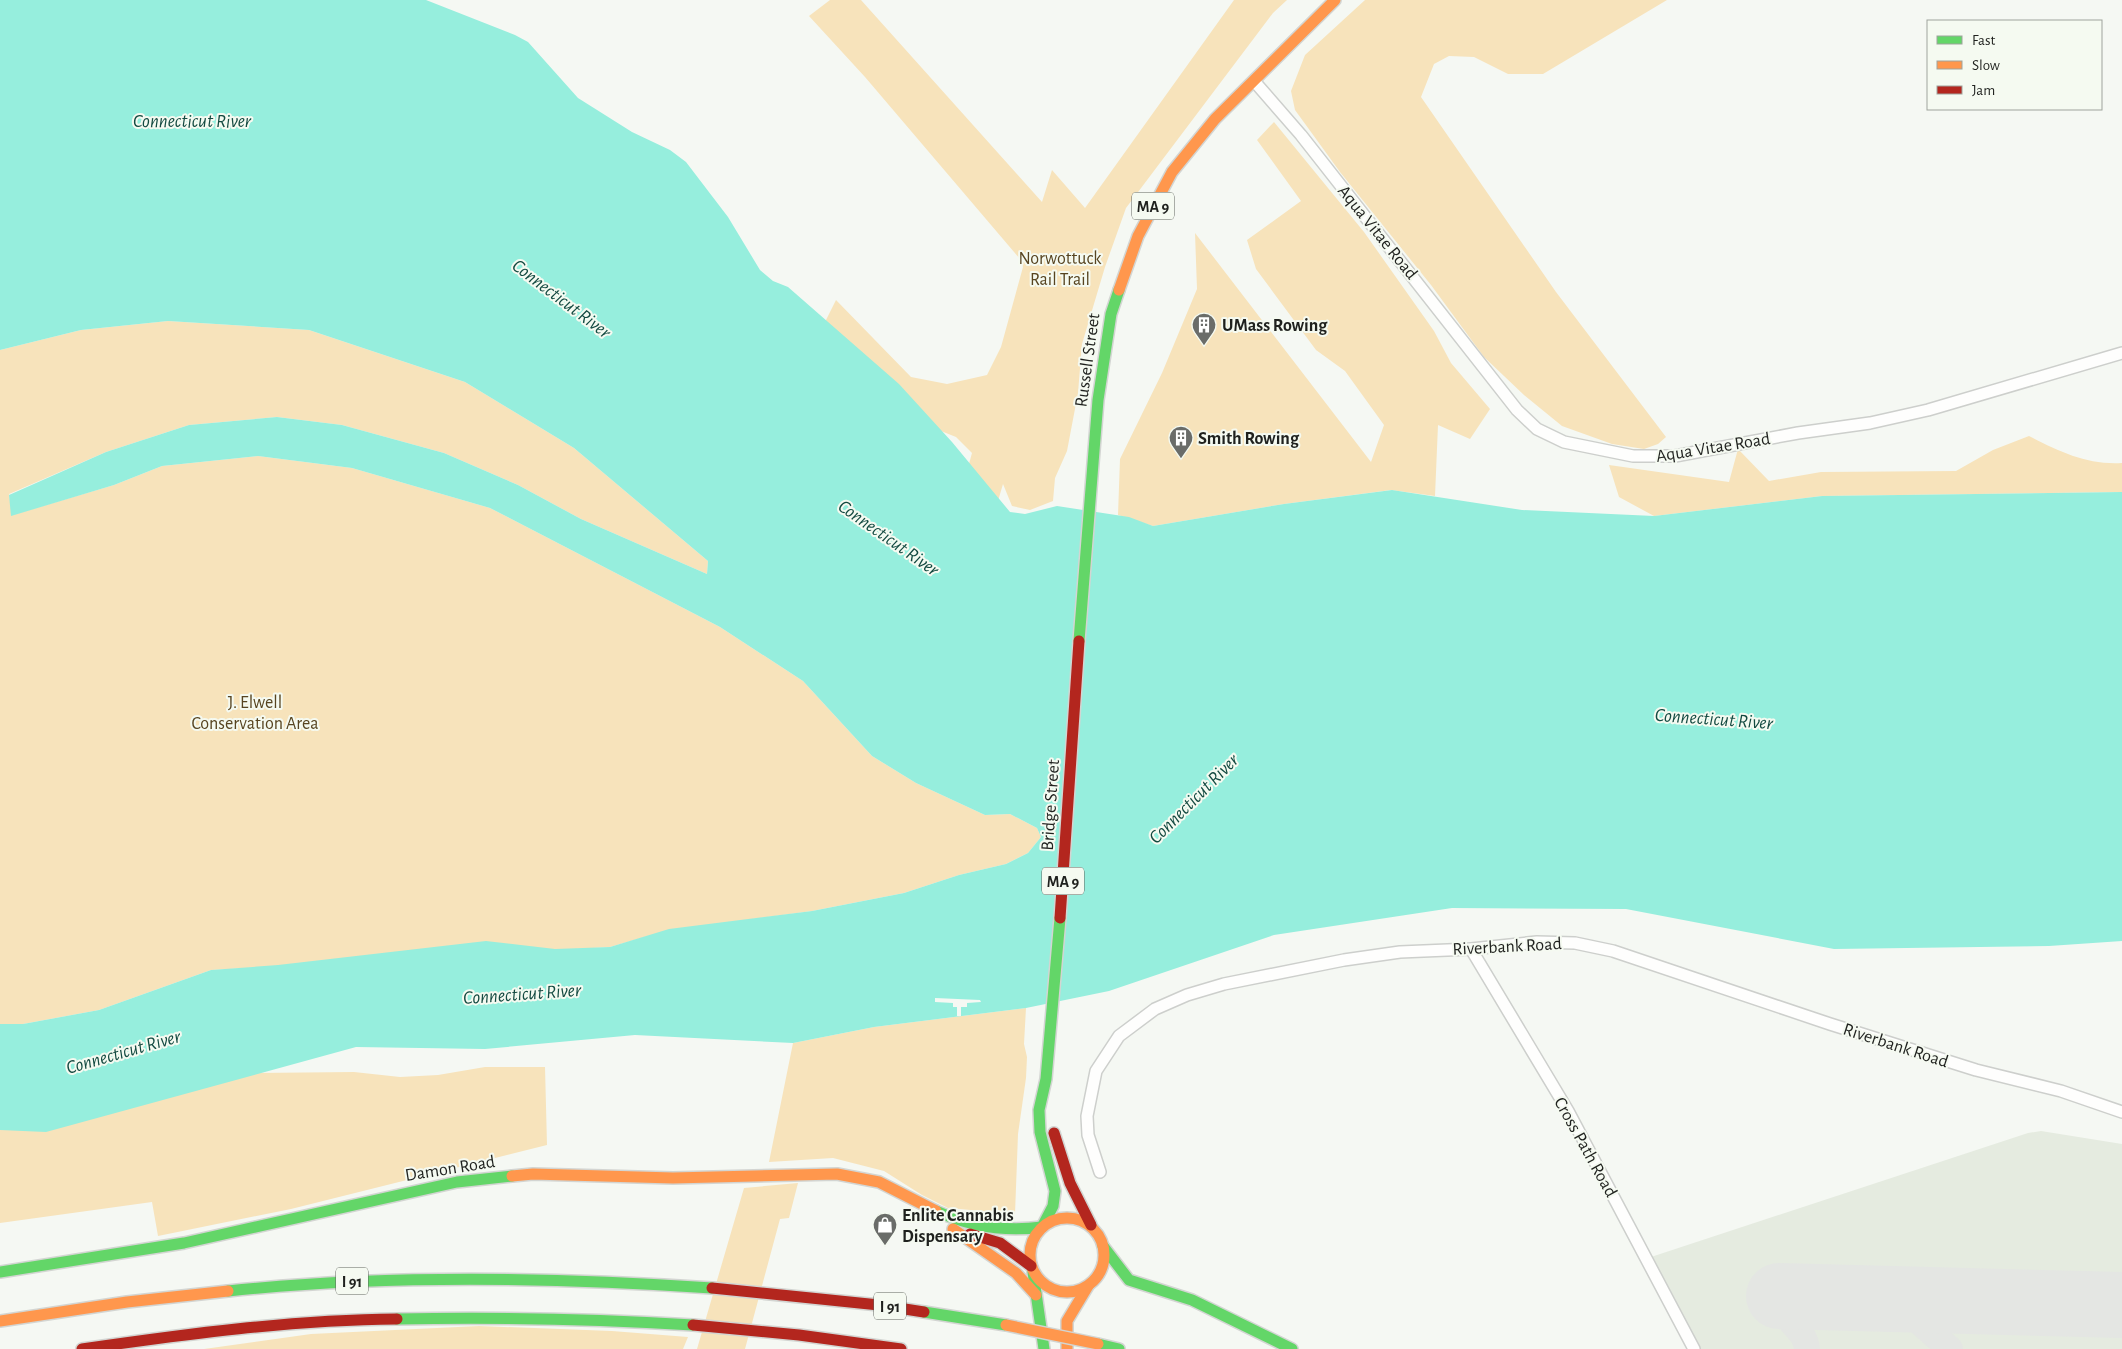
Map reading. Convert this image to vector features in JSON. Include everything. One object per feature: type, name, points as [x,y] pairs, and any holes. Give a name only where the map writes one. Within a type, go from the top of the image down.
[{"type":"main road","name":"Russell Street","points":[[1076,683],[1102,363],[1111,314],[1124,272],[1144,224],[1172,172],[1194,143],[1335,0]]},
{"type":"main road","name":"Bridge Street","points":[[1042,1227],[1053,1206],[1055,1191],[1039,1124],[1039,1110],[1046,1079],[1055,996],[1076,683]]},
{"type":"main road","name":"Bridge Street","points":[[1046,1079],[1060,1157],[1070,1183],[1091,1225]]},
{"type":"main road","name":"Damon Road","points":[[0,1272],[184,1243],[457,1182],[533,1174],[665,1178],[810,1172],[837,1174],[879,1182],[939,1212],[993,1228],[1021,1230],[1042,1227]]},
{"type":"main road","name":"Damon Road","points":[[908,1197],[934,1218],[1016,1273],[1036,1294]]},
{"type":"main road","points":[[1044,1349],[1030,1256],[1033,1239],[1042,1227],[1052,1221],[1068,1219],[1091,1225],[1120,1271],[1129,1280],[1192,1300],[1292,1349]]},
{"type":"main road","name":"Damon Road","points":[[953,1229],[1000,1243],[1032,1269]]},
{"type":"main road","points":[[1067,1349],[1065,1330],[1067,1317],[1088,1286],[1100,1275],[1104,1265],[1104,1246]]},
{"type":"main road","points":[[1032,1269],[1046,1285],[1058,1290],[1074,1292],[1088,1286]]},
{"type":"main road","name":"I 91","points":[[0,1321],[188,1294],[348,1281],[536,1278],[774,1291],[890,1306],[1006,1325],[1119,1349]]},
{"type":"main road","name":"I 91","points":[[82,1349],[224,1331],[429,1318],[566,1320],[695,1326],[766,1331],[901,1349]]},
{"type":"street","name":"Aqua Vitae Road","points":[[1254,81],[1301,135],[1517,410],[1537,429],[1564,442],[1647,458],[1706,452],[1798,433],[1870,423],[1928,410],[2122,352]]},
{"type":"street","name":"Riverbank Road","points":[[1100,1172],[1088,1136],[1087,1116],[1096,1071],[1119,1036],[1155,1009],[1210,988],[1306,967],[1400,952],[1471,949],[1537,942],[1575,944],[1600,948],[1936,1058],[2061,1091],[2122,1112]]},
{"type":"street","name":"Cross Path Road","points":[[1471,949],[1506,1011],[1568,1111],[1694,1349]]},
{"type":"shaded area","points":[[2041,1131],[2122,1144],[2122,1349],[1700,1349],[1651,1257],[2028,1133]]},
{"type":"green space","name":"Norwottuck Rail Trail","points":[[830,0],[861,0],[1042,202],[1052,170],[1085,208],[1234,0],[1287,0],[1273,13],[1126,208],[1105,267],[1082,344],[1078,393],[1067,451],[1055,478],[1053,501],[1030,510],[1012,506],[1003,484],[958,636],[926,620],[972,453],[956,437],[931,427],[825,322],[836,300],[911,377],[947,384],[987,375],[1001,347],[1023,267],[1020,259],[865,77],[809,16]]},
{"type":"green space","points":[[1365,0],[1667,0],[1543,74],[1508,74],[1474,57],[1449,56],[1434,64],[1421,97],[1556,292],[1666,437],[1658,444],[1644,449],[1612,444],[1562,426],[1524,395],[1484,357],[1431,285],[1340,172],[1295,110],[1291,91],[1305,55]]},
{"type":"green space","points":[[1274,122],[1364,232],[1434,331],[1451,363],[1490,409],[1470,439],[1438,425],[1435,496],[1391,490],[1284,504],[1153,526],[1118,515],[1120,459],[1162,373],[1197,289],[1195,233],[1371,462],[1384,425],[1345,371],[1316,350],[1256,269],[1247,240],[1301,201],[1257,140]]},
{"type":"green space","name":"J. Elwell Conservation Area","points":[[168,321],[309,330],[465,382],[574,448],[708,561],[707,574],[581,519],[518,485],[444,453],[342,425],[277,417],[189,425],[106,452],[9,494],[12,515],[114,485],[162,466],[258,456],[352,468],[490,508],[720,627],[803,681],[872,756],[916,783],[985,815],[1010,814],[1037,828],[1041,837],[1028,853],[1006,864],[959,875],[904,893],[812,911],[669,930],[610,947],[211,970],[99,1010],[23,1024],[0,1024],[0,350],[81,330]]},
{"type":"green space","points":[[2029,436],[2085,460],[2122,463],[2122,492],[1822,496],[1654,516],[1619,497],[1609,465],[1729,482],[1738,449],[1769,481],[1821,472],[1956,471],[1993,450]]},
{"type":"green space","points":[[1026,1008],[1024,1044],[1027,1057],[1026,1078],[1018,1134],[1015,1214],[948,1208],[922,1195],[884,1171],[833,1158],[769,1162],[793,1043],[874,1027]]},
{"type":"green space","points":[[485,1067],[545,1067],[547,1145],[291,1209],[158,1236],[152,1202],[0,1223],[0,1124],[248,1073],[354,1072],[400,1077],[438,1075]]},
{"type":"green space","points":[[798,1183],[789,1218],[780,1219],[745,1349],[697,1349],[744,1188]]},
{"type":"green space","points":[[479,1326],[612,1331],[688,1337],[683,1349],[204,1349],[311,1334]]},
{"type":"water","name":"Connecticut River","points":[[0,0],[426,0],[515,35],[528,42],[578,98],[632,132],[670,150],[686,162],[728,217],[760,270],[773,281],[788,287],[899,384],[952,442],[1010,512],[1025,514],[1057,506],[1129,517],[1153,526],[1284,504],[1392,490],[1522,510],[1654,516],[1822,496],[2122,492],[2122,941],[2049,946],[1834,949],[1626,909],[1452,908],[1274,935],[1109,991],[1026,1008],[874,1027],[793,1043],[635,1035],[485,1049],[356,1047],[46,1132],[0,1130],[0,1024],[23,1024],[99,1010],[211,970],[278,965],[486,941],[555,949],[610,947],[669,929],[812,911],[904,893],[959,875],[1006,864],[1028,853],[1041,837],[1037,828],[1010,814],[985,815],[916,783],[872,756],[803,681],[720,627],[490,508],[352,468],[258,456],[162,466],[114,485],[11,516],[9,495],[106,452],[189,425],[277,417],[342,425],[444,453],[518,485],[581,519],[707,574],[708,561],[574,448],[465,382],[309,330],[168,321],[81,330],[0,350]]},
{"type":"pier","points":[[935,998],[980,1000],[981,1002],[967,1003],[967,1007],[961,1007],[961,1016],[957,1016],[957,1007],[953,1007],[953,1003],[935,1002]]},
{"type":"taxiway","points":[[1785,1297],[1787,1315],[1802,1335],[1807,1349]]},
{"type":"taxiway","points":[[1893,1299],[1950,1349]]},
{"type":"taxiway","points":[[1937,1337],[1936,1324],[1941,1314],[1950,1306],[1962,1300]]},
{"type":"runway","points":[[1779,1296],[2122,1305]]},
{"type":"traffic: fast","points":[[1079,641],[1098,400],[1111,314],[1119,290]]},
{"type":"traffic: fast","points":[[1042,1227],[1053,1206],[1055,1191],[1040,1132],[1039,1110],[1046,1079],[1060,918]]},
{"type":"traffic: fast","points":[[0,1272],[184,1243],[457,1182],[512,1176]]},
{"type":"traffic: fast","points":[[936,1211],[961,1221],[1001,1228],[1042,1227]]},
{"type":"traffic: fast","points":[[1103,1246],[1129,1280],[1192,1300],[1292,1349]]},
{"type":"traffic: fast","points":[[1033,1272],[1044,1349]]},
{"type":"traffic: fast","points":[[228,1291],[348,1282],[470,1279],[591,1281],[712,1288]]},
{"type":"traffic: fast","points":[[924,1312],[1006,1325]]},
{"type":"traffic: fast","points":[[397,1319],[545,1319],[693,1325]]},
{"type":"traffic: fast","points":[[1098,1344],[1119,1349]]},
{"type":"traffic: slow","points":[[1119,290],[1138,236],[1172,172],[1215,119],[1335,0]]},
{"type":"traffic: slow","points":[[512,1176],[533,1174],[673,1178],[837,1174],[879,1182],[936,1211]]},
{"type":"traffic: slow","points":[[1067,1218],[1088,1224],[1098,1234],[1104,1255],[1098,1276],[1088,1286],[1067,1292],[1046,1286],[1036,1276],[1030,1255],[1036,1234],[1046,1224],[1067,1218]]},
{"type":"traffic: slow","points":[[953,1229],[1016,1273],[1036,1295]]},
{"type":"traffic: slow","points":[[1067,1349],[1067,1321],[1088,1286]]},
{"type":"traffic: slow","points":[[0,1321],[127,1302],[228,1291]]},
{"type":"traffic: slow","points":[[1006,1325],[1098,1344]]},
{"type":"traffic: jam","points":[[1060,918],[1079,641]]},
{"type":"traffic: jam","points":[[1054,1133],[1070,1183],[1091,1225]]},
{"type":"traffic: jam","points":[[970,1234],[1000,1243],[1031,1266]]},
{"type":"traffic: jam","points":[[712,1288],[879,1305],[924,1312]]},
{"type":"traffic: jam","points":[[82,1349],[199,1333],[278,1325],[397,1319]]},
{"type":"traffic: jam","points":[[693,1325],[799,1335],[901,1349]]},
{"type":"place","name":"UMass Rowing","points":[[1204,346]]},
{"type":"place","name":"Smith Rowing","points":[[1181,459]]},
{"type":"place","name":"Enlite Cannabis Dispensary","points":[[885,1246]]}]
